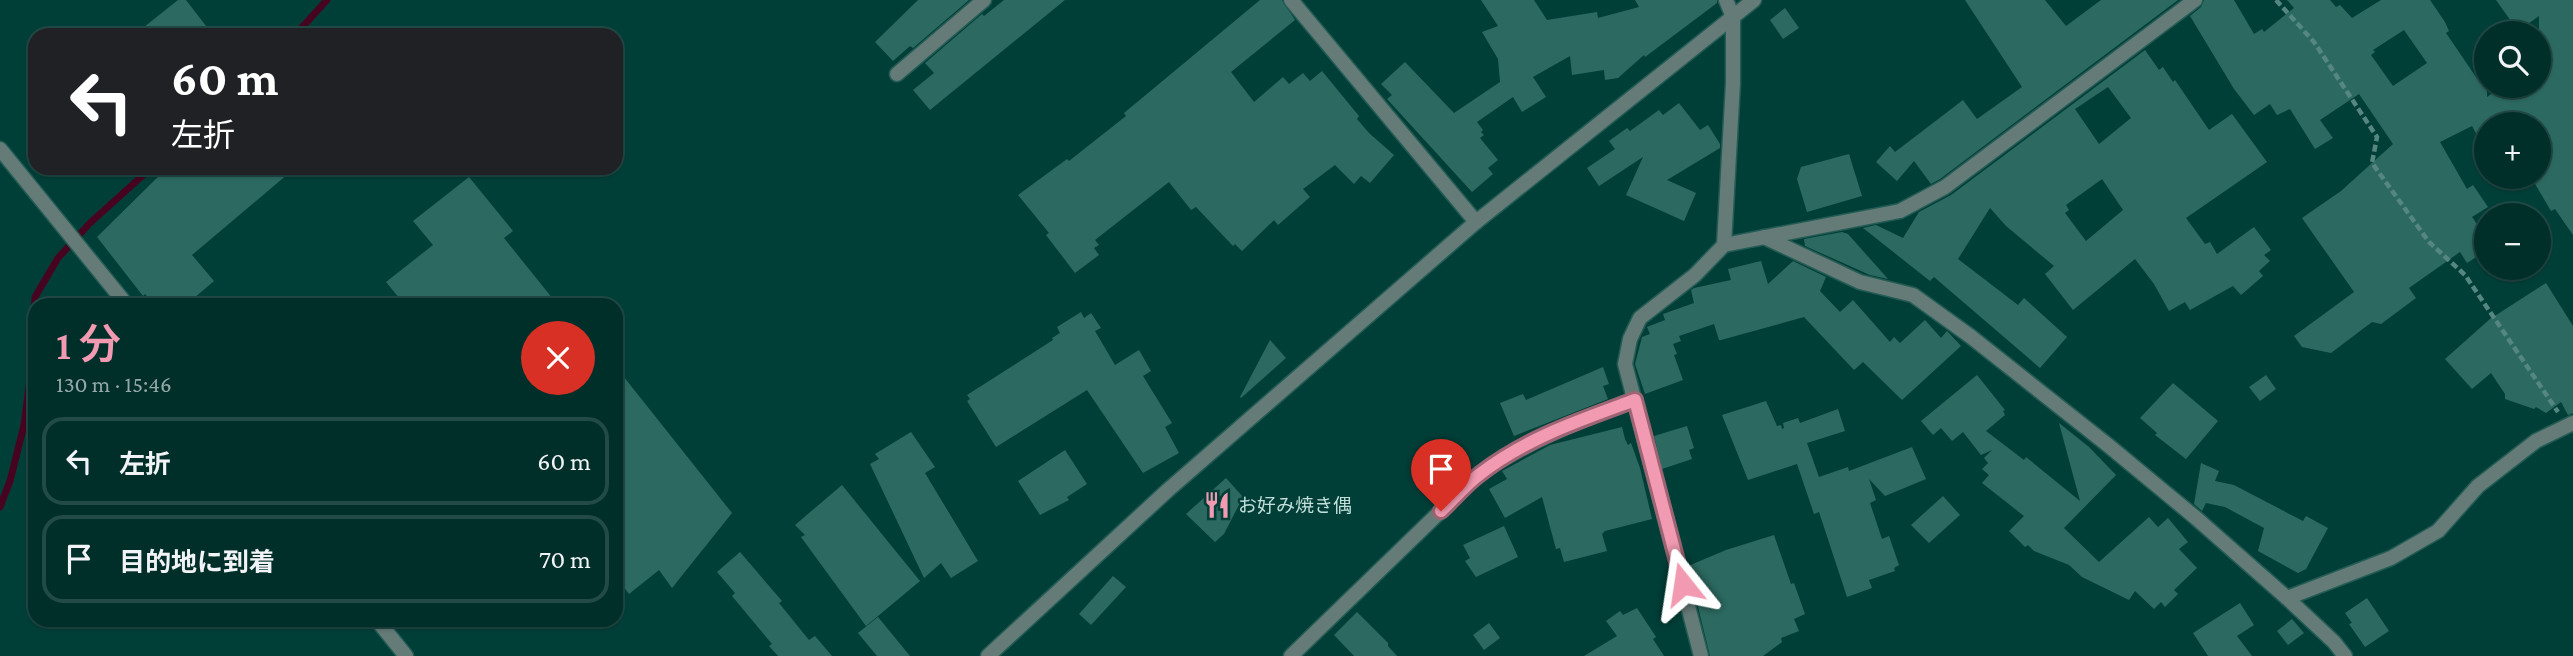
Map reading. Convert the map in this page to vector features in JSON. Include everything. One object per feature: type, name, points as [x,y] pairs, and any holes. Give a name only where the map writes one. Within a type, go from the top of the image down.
[{"type":"street","points":[[897,74],[985,0]]},
{"type":"street","points":[[1291,0],[1476,222]]},
{"type":"street","points":[[1724,246],[1733,83],[1733,17],[1726,0]]},
{"type":"street","points":[[988,656],[1178,481],[1476,222],[1754,0]]},
{"type":"street","points":[[1701,656],[1625,364],[1630,339],[1640,318],[1695,275],[1724,246],[1900,211],[1934,193],[2195,0]]},
{"type":"street","points":[[0,149],[121,298]]},
{"type":"street","points":[[1764,237],[1860,282],[1913,295],[1970,336],[2109,446],[2287,597],[2345,656]]},
{"type":"street","points":[[1291,656],[1479,474],[1511,453],[1557,429],[1635,400]]},
{"type":"street","points":[[2287,597],[2391,558],[2438,531],[2478,486],[2536,441],[2570,425]]},
{"type":"street","points":[[383,627],[406,656]]},
{"type":"path","points":[[2276,0],[2314,43],[2377,137],[2372,163],[2429,242],[2465,275],[2570,425]]},
{"type":"building","points":[[178,0],[186,0],[208,28],[143,28]]},
{"type":"building","points":[[918,0],[969,0],[913,48],[910,46],[893,61],[875,42]]},
{"type":"building","points":[[1004,0],[1065,0],[930,110],[913,90],[934,73],[925,63],[982,14],[984,16]]},
{"type":"building","points":[[1260,0],[1282,0],[1295,20],[1231,72],[1254,102],[1283,77],[1289,84],[1303,73],[1310,81],[1322,71],[1359,116],[1357,119],[1369,133],[1394,155],[1370,183],[1361,176],[1354,184],[1335,165],[1303,189],[1310,197],[1278,225],[1274,220],[1242,251],[1235,244],[1233,246],[1196,207],[1191,210],[1169,182],[1095,240],[1099,245],[1094,248],[1099,255],[1075,273],[1046,235],[1049,233],[1018,195],[1067,159],[1069,161],[1126,116],[1124,113]]},
{"type":"building","points":[[1481,0],[1534,0],[1547,20],[1597,12],[1598,18],[1639,7],[1635,0],[1717,0],[1717,3],[1645,57],[1644,55],[1618,78],[1605,80],[1604,70],[1572,75],[1570,56],[1533,77],[1546,97],[1522,112],[1513,97],[1477,122],[1484,135],[1480,138],[1498,160],[1488,168],[1493,174],[1472,192],[1387,99],[1392,95],[1381,84],[1405,62],[1454,113],[1500,82],[1498,59],[1482,32],[1498,26]]},
{"type":"building","points":[[1965,0],[2045,0],[2066,26],[2101,0],[2178,0],[1940,179],[1931,184],[1914,161],[1897,181],[1876,162],[1890,146],[1895,152],[1963,100],[1977,119],[2022,87]]},
{"type":"building","points":[[2204,0],[2234,0],[2254,34],[2262,29],[2264,32],[2294,8],[2287,0],[2330,0],[2336,7],[2340,5],[2352,18],[2381,0],[2430,0],[2445,22],[2449,31],[2446,33],[2474,74],[2474,98],[2551,98],[2551,21],[2539,21],[2539,16],[2532,21],[2511,21],[2496,0],[2573,0],[2573,235],[2555,209],[2551,211],[2551,203],[2546,203],[2538,189],[2551,189],[2551,112],[2474,112],[2474,130],[2472,126],[2440,142],[2467,189],[2473,185],[2485,203],[2474,203],[2474,258],[2467,263],[2460,252],[2409,288],[2416,298],[2381,324],[2372,322],[2331,353],[2302,347],[2294,336],[2354,292],[2302,218],[2341,191],[2393,144],[2359,94],[2320,120],[2333,138],[2315,149],[2290,109],[2277,115],[2270,104],[2254,115],[2234,89],[2190,16],[2201,7]],"holes":[[[2404,30],[2427,63],[2393,86],[2371,55],[2375,52],[2373,50]]]},
{"type":"building","points":[[1785,8],[1799,28],[1783,39],[1770,20]]},
{"type":"building","points":[[2145,50],[2159,70],[2163,67],[2173,82],[2175,80],[2209,130],[2232,114],[2267,162],[2186,218],[2205,244],[2210,242],[2217,254],[2254,227],[2271,250],[2264,255],[2270,261],[2259,271],[2263,276],[2241,295],[2233,286],[2190,310],[2185,302],[2169,311],[2154,284],[2135,259],[2073,310],[2045,274],[2054,266],[2006,226],[1990,208],[1958,259],[2018,305],[2024,298],[2067,337],[2040,368],[1934,277],[1930,281],[1863,228],[1876,225],[1903,238],[1919,212],[1951,195]],"holes":[[[2108,87],[2131,118],[2099,144],[2075,109]],[[2102,179],[2123,210],[2086,241],[2065,213],[2069,210],[2066,205]]]},
{"type":"building","points":[[1679,103],[1700,130],[1708,125],[1720,144],[1720,148],[1667,180],[1696,193],[1684,221],[1626,195],[1643,157],[1599,186],[1587,168],[1615,149],[1609,141],[1627,128],[1630,131],[1659,110],[1663,115]]},
{"type":"building","points":[[1849,154],[1862,196],[1807,212],[1797,179],[1801,167]]},
{"type":"building","points":[[160,175],[287,175],[192,255],[214,281],[194,298],[143,296],[97,237]]},
{"type":"building","points":[[469,177],[513,231],[504,238],[552,298],[399,298],[386,282],[433,245],[413,221]]},
{"type":"building","points":[[1842,232],[1848,234],[1888,279],[1870,275],[1805,246],[1804,239]]},
{"type":"building","points":[[1761,261],[1768,284],[1793,261],[1826,277],[1820,291],[1840,312],[1853,300],[1890,342],[1894,337],[1900,343],[1925,320],[1941,338],[1947,331],[1961,346],[1902,400],[1863,362],[1854,370],[1804,317],[1721,340],[1714,324],[1679,336],[1681,341],[1673,344],[1683,380],[1645,394],[1635,364],[1642,337],[1650,334],[1647,327],[1665,320],[1663,314],[1694,303],[1691,290],[1694,288],[1731,280],[1728,269]]},
{"type":"building","points":[[2546,283],[2573,326],[2573,413],[2568,415],[2561,402],[2546,413],[2536,407],[2534,409],[2505,399],[2505,394],[2491,373],[2472,389],[2445,359],[2490,319]]},
{"type":"building","points":[[1081,312],[1084,318],[1091,313],[1101,328],[1095,331],[1115,365],[1139,350],[1151,371],[1143,376],[1172,423],[1165,427],[1179,453],[1143,473],[1087,390],[996,447],[967,401],[970,399],[967,395],[1053,340],[1052,338],[1060,333],[1057,327]]},
{"type":"building","points":[[1270,340],[1286,358],[1241,398],[1240,397]]},
{"type":"building","points":[[1603,367],[1609,384],[1603,386],[1608,399],[1514,436],[1500,403],[1523,394],[1526,400]]},
{"type":"building","points":[[1977,375],[2005,410],[2005,415],[1986,431],[2024,460],[2026,457],[2080,501],[2059,423],[2089,447],[2116,475],[2064,528],[2099,562],[2149,517],[2158,527],[2168,518],[2188,542],[2179,549],[2197,568],[2174,590],[2178,594],[2165,607],[2161,602],[2154,609],[2135,591],[2129,600],[2082,577],[2069,565],[2034,551],[2028,545],[2025,547],[2009,531],[2024,516],[1982,483],[1989,475],[1982,469],[1988,463],[1984,458],[1992,450],[1981,455],[1963,432],[1952,441],[1941,428],[1933,435],[1921,421]]},
{"type":"building","points":[[2266,375],[2276,389],[2260,401],[2249,387]]},
{"type":"building","points":[[623,376],[732,513],[672,588],[659,570],[629,594],[623,586]]},
{"type":"building","points":[[2173,383],[2218,421],[2186,459],[2155,435],[2157,433],[2140,418]]},
{"type":"building","points":[[1766,401],[1777,426],[1781,425],[1782,429],[1783,423],[1798,418],[1800,423],[1838,409],[1845,431],[1807,443],[1819,477],[1848,467],[1849,471],[1912,447],[1926,479],[1885,496],[1869,479],[1876,500],[1870,503],[1882,539],[1889,536],[1899,565],[1894,568],[1895,571],[1869,580],[1872,588],[1847,597],[1819,512],[1814,514],[1797,464],[1748,480],[1722,415]]},
{"type":"building","points":[[1687,426],[1694,448],[1689,450],[1692,459],[1662,469],[1654,436]]},
{"type":"building","points":[[1622,427],[1640,468],[1652,519],[1605,531],[1602,534],[1607,551],[1564,562],[1560,548],[1556,549],[1542,497],[1505,518],[1489,489],[1507,479],[1502,471],[1550,445]]},
{"type":"building","points":[[911,432],[935,467],[925,473],[978,561],[951,578],[941,563],[924,578],[870,464],[879,459],[875,454]]},
{"type":"building","points":[[1065,450],[1087,484],[1067,497],[1069,500],[1040,515],[1018,481]]},
{"type":"building","points":[[2201,463],[2219,471],[2215,481],[2234,485],[2303,521],[2306,516],[2328,528],[2306,569],[2298,573],[2258,551],[2264,528],[2225,507],[2206,503],[2202,511],[2194,504]]},
{"type":"building","name":"お好み焼き偶","points":[[1226,478],[1243,497],[1224,534],[1215,542],[1186,514]]},
{"type":"building","points":[[842,485],[920,581],[866,626],[801,537],[805,535],[795,525]]},
{"type":"building","points":[[1943,496],[1960,515],[1929,543],[1911,525]]},
{"type":"building","points":[[1504,526],[1518,557],[1476,577],[1465,561],[1470,558],[1463,545]]},
{"type":"building","points":[[1774,535],[1805,614],[1794,619],[1799,631],[1781,638],[1782,642],[1763,656],[1710,656],[1688,566],[1726,550]]},
{"type":"building","points":[[740,552],[782,601],[779,603],[809,640],[815,636],[832,656],[778,656],[769,646],[772,644],[732,596],[735,593],[717,572]]},
{"type":"building","points":[[1113,576],[1126,587],[1091,625],[1079,614]]},
{"type":"building","points":[[2367,598],[2389,631],[2365,647],[2349,624],[2352,623],[2345,613]]},
{"type":"building","points":[[2240,603],[2254,625],[2237,636],[2252,656],[2208,656],[2193,633]]},
{"type":"building","points":[[1637,608],[1656,637],[1653,639],[1664,656],[1584,656],[1617,636],[1606,621],[1620,611],[1623,615]]},
{"type":"building","points":[[1357,612],[1397,656],[1354,656],[1334,635]]},
{"type":"building","points":[[878,617],[910,656],[877,656],[858,633]]},
{"type":"building","points":[[2292,619],[2304,633],[2288,645],[2277,631]]},
{"type":"building","points":[[1489,623],[1500,638],[1484,650],[1473,635]]},
{"type":"waterway","points":[[301,28],[327,0]]},
{"type":"waterway","points":[[35,298],[58,258],[90,223],[143,175]]},
{"type":"waterway","points":[[0,507],[10,481],[24,425],[28,395]]},
{"type":"place","name":"お好み焼き偶","points":[[1217,505]]},
{"type":"route","points":[[1441,511],[1479,474],[1511,453],[1557,429],[1635,400],[1683,584]]}]
